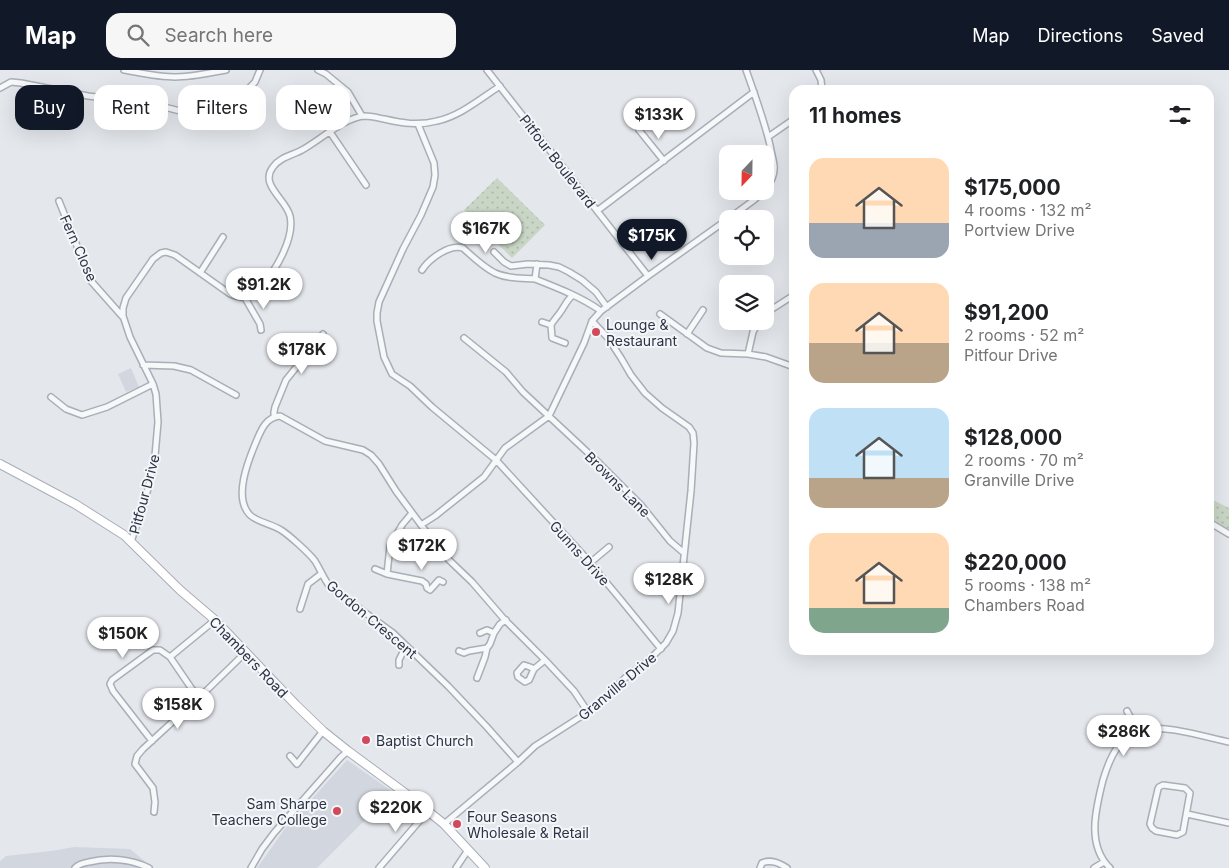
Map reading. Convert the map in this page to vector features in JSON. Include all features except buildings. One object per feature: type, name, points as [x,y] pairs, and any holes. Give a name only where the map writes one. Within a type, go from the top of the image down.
[{"type":"street","points":[[124,70],[162,76],[188,77],[226,70]]},
{"type":"street","points":[[0,88],[11,82],[21,83],[80,94],[153,104],[198,116],[207,116],[216,114],[248,89],[255,82],[260,70]]},
{"type":"street","points":[[318,70],[326,74],[348,92],[362,116]]},
{"type":"street","name":"Pitfour Boulevard","points":[[487,70],[648,276]]},
{"type":"street","points":[[746,70],[770,145]]},
{"type":"street","points":[[816,70],[822,85]]},
{"type":"street","points":[[123,316],[122,308],[126,298],[153,258],[166,252],[175,255],[230,294],[245,298],[257,292],[281,259],[289,237],[290,216],[286,205],[271,187],[268,178],[274,165],[280,160],[302,150],[330,132],[362,116],[407,124],[436,122],[451,116],[500,86]]},
{"type":"street","points":[[597,211],[754,92]]},
{"type":"street","points":[[768,137],[789,122]]},
{"type":"street","name":"Gunns Drive","points":[[418,124],[434,163],[434,181],[421,215],[402,249],[377,312],[376,321],[384,357],[392,374],[410,386],[432,407],[496,460],[590,563],[661,649]]},
{"type":"street","points":[[639,130],[664,162]]},
{"type":"street","points":[[330,132],[366,185]]},
{"type":"street","points":[[740,210],[754,200]]},
{"type":"street","name":"Fern Close","points":[[59,201],[91,281],[123,316]]},
{"type":"street","points":[[421,525],[484,477],[504,448],[549,416],[584,343],[592,321],[602,311],[648,276],[719,225]]},
{"type":"street","points":[[200,273],[223,237]]},
{"type":"street","points":[[422,270],[428,262],[438,255],[454,247],[463,248],[494,272],[506,277],[535,279],[585,300],[602,311]]},
{"type":"street","points":[[494,252],[511,266],[537,264],[559,267],[582,280],[596,292],[607,307]]},
{"type":"street","points":[[535,279],[537,264]]},
{"type":"street","points":[[565,343],[552,338],[551,325],[566,301],[572,296]]},
{"type":"street","points":[[245,298],[260,324],[261,330]]},
{"type":"street","points":[[774,308],[789,298]]},
{"type":"street","points":[[687,334],[702,310]]},
{"type":"street","points":[[660,314],[707,348],[721,353],[766,357],[789,365]]},
{"type":"street","name":"Pitfour Drive","points":[[123,316],[130,337],[153,384],[156,394],[158,422],[155,456],[148,489],[131,542]]},
{"type":"street","name":"Granville Drive","points":[[444,824],[535,746],[588,712],[625,678],[661,649],[673,631],[678,613],[691,492],[693,433],[690,427],[645,393],[631,375],[608,338],[592,321]]},
{"type":"street","points":[[542,322],[551,325]]},
{"type":"street","points":[[748,354],[754,330]]},
{"type":"street","points":[[323,334],[286,380],[275,407],[274,417],[280,416],[325,441],[363,450],[371,455],[412,513],[448,559],[546,660],[574,691],[588,712]]},
{"type":"street","name":"Browns Lane","points":[[464,338],[506,372],[522,392],[636,499],[670,541],[684,553]]},
{"type":"street","points":[[143,365],[174,366],[190,370],[236,395]]},
{"type":"street","points":[[51,397],[66,409],[82,415],[107,407],[153,384]]},
{"type":"street","name":"Gordon Crescent","points":[[274,417],[267,421],[258,438],[244,477],[244,506],[251,516],[280,530],[296,543],[314,561],[330,587],[393,633],[448,686],[518,762]]},
{"type":"street","name":"Chambers Road","points":[[0,464],[75,504],[124,536],[180,590],[215,620],[323,731],[444,824],[485,868]]},
{"type":"street","points":[[387,574],[390,546],[402,524],[412,513]]},
{"type":"street","points":[[1214,525],[1229,534]]},
{"type":"street","points":[[590,563],[609,547]]},
{"type":"street","points":[[375,570],[422,581],[430,590],[439,580],[443,582]]},
{"type":"street","points":[[300,609],[308,584],[321,574]]},
{"type":"street","points":[[170,657],[215,620]]},
{"type":"street","points":[[477,678],[494,633],[500,624],[506,620]]},
{"type":"street","points":[[480,634],[487,630],[494,633]]},
{"type":"street","points":[[399,665],[399,660],[406,646]]},
{"type":"street","points":[[459,651],[464,653],[487,648]]},
{"type":"street","points":[[152,740],[112,691],[110,684],[112,680],[153,650],[160,650],[170,657],[198,698]]},
{"type":"street","points":[[154,812],[153,788],[135,764],[137,756],[246,652]]},
{"type":"street","points":[[534,670],[546,660]]},
{"type":"street","points":[[1127,711],[1139,733]]},
{"type":"street","points":[[1110,868],[1104,862],[1097,847],[1094,824],[1098,798],[1107,767],[1117,748],[1129,737],[1148,730],[1167,729],[1229,742]]},
{"type":"street","points":[[290,756],[296,764],[323,731]]},
{"type":"street","points":[[251,868],[262,848],[274,833],[348,751]]},
{"type":"street","points":[[1165,784],[1187,789],[1190,796],[1187,814],[1182,832],[1179,835],[1156,831],[1152,828],[1150,824],[1159,787],[1165,784]]},
{"type":"street","points":[[380,868],[428,811]]},
{"type":"street","points":[[1187,814],[1229,823]]},
{"type":"street","points":[[456,868],[468,850]]},
{"type":"street","points":[[75,868],[77,865],[95,860],[112,859],[140,863],[149,868]]},
{"type":"street","points":[[760,868],[762,863],[768,860],[787,868]]},
{"type":"street","points":[[1094,868],[1104,862]]},
{"type":"shaded area","points":[[131,368],[139,387],[126,392],[118,374]]},
{"type":"shaded area","name":"Sam Sharpe Teachers College","points":[[347,760],[393,792],[317,868],[257,868],[284,830]]},
{"type":"shaded area","points":[[75,847],[130,849],[153,868],[0,868],[0,861],[6,856]]},
{"type":"green space","points":[[497,178],[545,225],[512,258],[464,210]]},
{"type":"green space","points":[[1214,500],[1229,508],[1229,529],[1214,520]]},
{"type":"place","name":"Lounge & Restaurant","points":[[596,332]]},
{"type":"place","name":"Baptist Church","points":[[366,740]]},
{"type":"place","name":"Sam Sharpe Teachers College","points":[[337,811]]},
{"type":"place","name":"Four Seasons Wholesale & Retail","points":[[457,824]]}]
